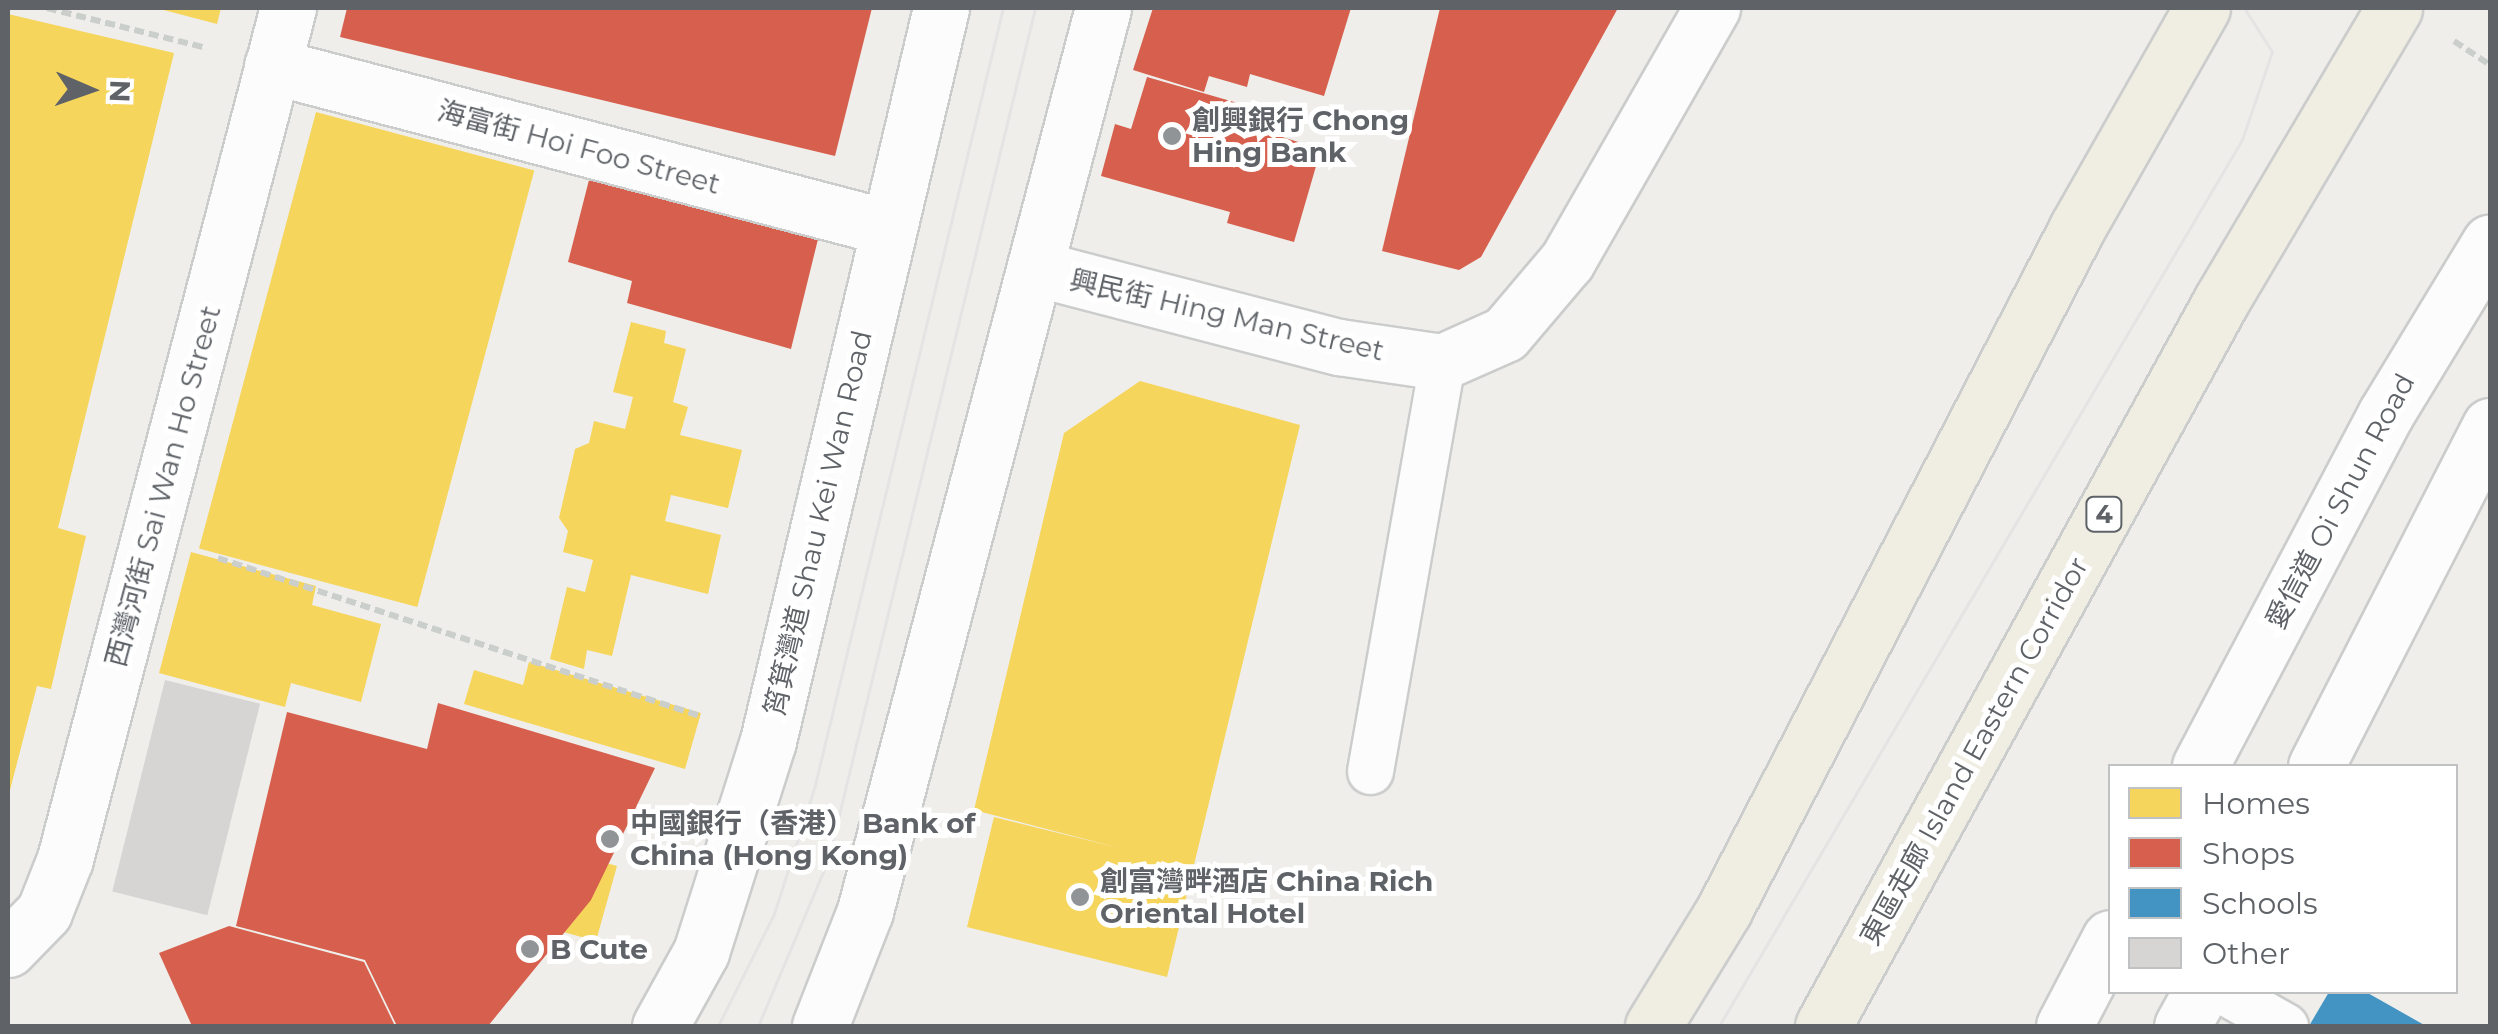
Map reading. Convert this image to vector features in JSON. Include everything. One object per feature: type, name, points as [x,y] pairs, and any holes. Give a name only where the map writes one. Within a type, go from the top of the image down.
[{"type":"highway","points":[[1653,1026],[1724,910],[2077,228],[2202,8]]},
{"type":"highway","name":"東區走廊 Island Eastern Corridor","points":[[1823,1026],[2221,301],[2394,8]]},
{"type":"main road","name":"西灣河街 Sai Wan Ho Street","points":[[8,949],[44,912],[66,859],[288,8]]},
{"type":"main road","name":"筲箕灣道 Shau Kei Wan Road","points":[[660,1026],[701,952],[749,810],[941,8]]},
{"type":"main road","points":[[820,1026],[865,911],[1103,8]]},
{"type":"main road","points":[[1442,362],[1505,334],[1567,261],[1712,8]]},
{"type":"main road","name":"海富街 Hoi Foo Street","points":[[272,66],[886,227]]},
{"type":"main road","name":"愛信道 Oi Shun Road","points":[[2201,764],[2401,386],[2490,242]]},
{"type":"main road","name":"興民街 Hing Man Street","points":[[1035,268],[1339,347],[1442,362]]},
{"type":"main road","points":[[2317,764],[2490,426]]},
{"type":"main road","points":[[2064,1026],[2108,942]]},
{"type":"main road","points":[[2182,1026],[2200,994]]},
{"type":"lane","points":[[1370,771],[1442,362]]},
{"type":"lane","points":[[2229,994],[2286,1026]]},
{"type":"path","points":[[47,8],[210,50]]},
{"type":"path","points":[[206,554],[708,719]]},
{"type":"building: Homes","points":[[156,8],[221,8],[217,24]]},
{"type":"building: Homes","points":[[8,14],[174,53],[58,528],[86,536],[51,689],[37,686],[9,794]]},
{"type":"building: Homes","points":[[316,112],[534,170],[417,607],[199,549]]},
{"type":"building: Homes","points":[[631,322],[666,331],[664,343],[686,349],[673,402],[688,407],[680,435],[742,450],[728,508],[671,495],[665,521],[721,535],[708,594],[631,575],[612,656],[587,650],[584,669],[550,659],[567,587],[585,592],[593,560],[563,552],[568,531],[559,518],[575,449],[589,443],[594,421],[625,429],[633,397],[613,392]]},
{"type":"building: Homes","points":[[1140,381],[1300,425],[1167,977],[967,927],[994,817],[1119,848],[974,810],[1064,433]]},
{"type":"building: Homes","points":[[191,552],[316,586],[312,605],[381,624],[361,702],[291,683],[285,707],[159,673]]},
{"type":"building: Homes","points":[[529,662],[701,713],[685,769],[464,704],[474,670],[523,685]]},
{"type":"building: Homes","points":[[464,731],[537,752],[513,837],[617,866],[596,941],[487,911],[460,1010],[391,991],[419,889],[316,861],[338,785],[442,813]]},
{"type":"building: Homes","points":[[282,968],[295,996],[353,970],[374,1018],[356,1026],[230,1026],[252,1017],[239,988]]},
{"type":"building: Shops","points":[[347,8],[872,8],[835,156],[340,37]]},
{"type":"building: Shops","points":[[1153,8],[1351,8],[1324,96],[1250,74],[1247,87],[1209,76],[1204,92],[1133,70]]},
{"type":"building: Shops","points":[[1440,8],[1618,8],[1481,257],[1459,270],[1382,251]]},
{"type":"building: Shops","points":[[1147,77],[1248,106],[1243,125],[1321,149],[1294,242],[1227,223],[1230,212],[1101,176],[1115,124],[1131,129]]},
{"type":"building: Shops","points":[[590,176],[820,231],[791,349],[627,303],[632,281],[568,262]]},
{"type":"building: Shops","points":[[438,703],[655,768],[591,900],[488,1026],[397,1026],[365,960],[236,926],[287,712],[427,749]]},
{"type":"building: Shops","points":[[229,926],[364,962],[395,1026],[192,1026],[159,953]]},
{"type":"building: Schools","points":[[2328,994],[2370,994],[2426,1026],[2309,1026]]},
{"type":"building: Other","points":[[165,680],[260,704],[207,915],[112,892]]},
{"type":"tram line","points":[[718,1026],[774,914],[814,789],[1003,8]]},
{"type":"tram line","points":[[758,1026],[828,860],[1035,8]]},
{"type":"tram line","points":[[1719,1026],[2242,140],[2272,52],[2244,8]]},
{"type":"place","name":"創興銀行 Chong Hing Bank","points":[[1172,136]]},
{"type":"place","name":"中國銀行（香港） Bank of China (Hong Kong)","points":[[610,839]]},
{"type":"place","name":"創富灣畔酒店 China Rich Oriental Hotel","points":[[1080,897]]},
{"type":"place","name":"B Cute","points":[[530,949]]}]
